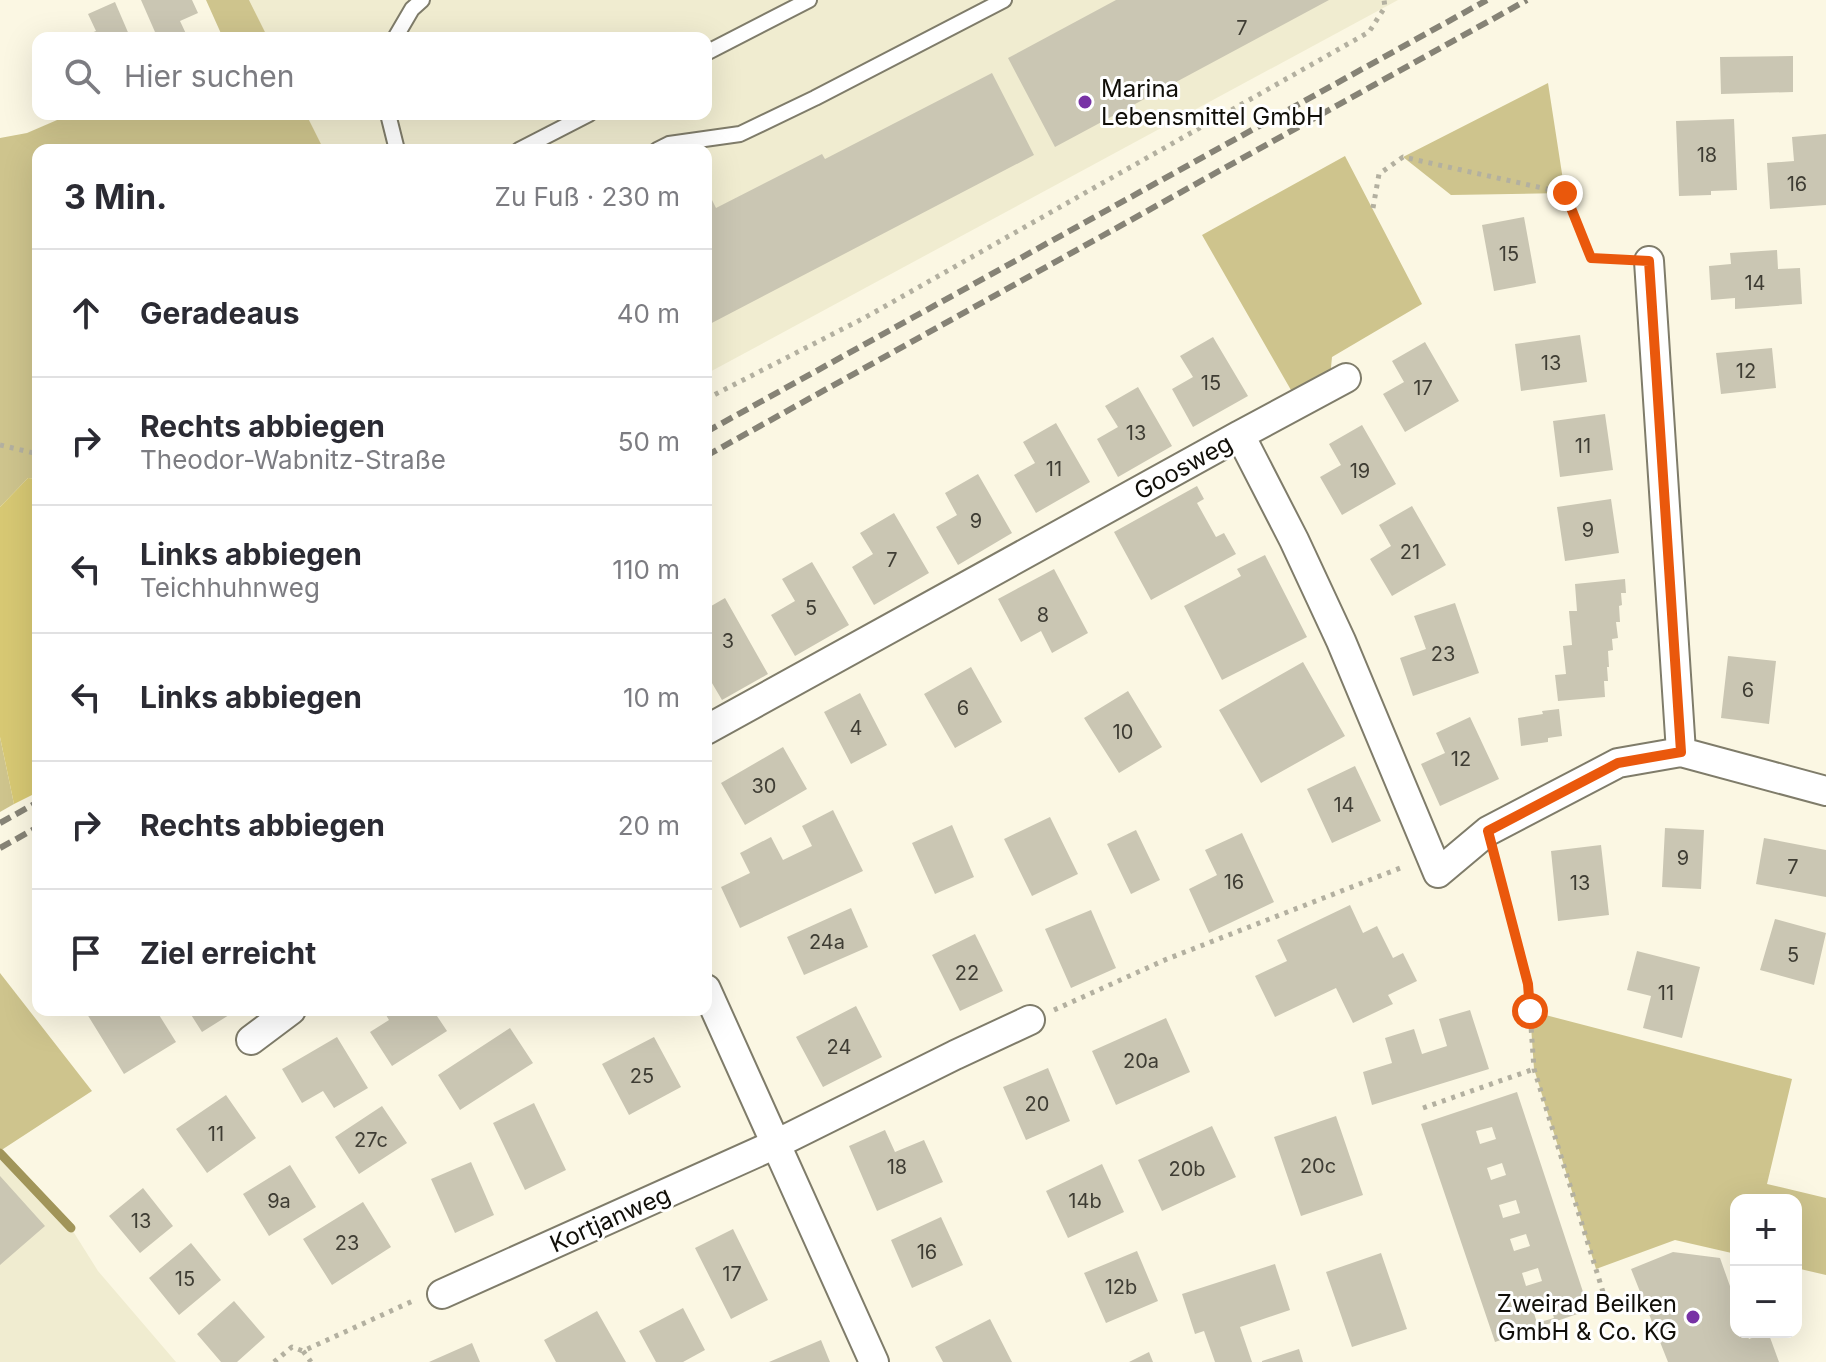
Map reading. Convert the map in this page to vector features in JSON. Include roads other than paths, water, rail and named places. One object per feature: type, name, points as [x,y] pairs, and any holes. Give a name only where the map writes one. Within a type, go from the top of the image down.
[{"type":"street","points":[[1649,261],[1681,752],[1826,791]]},
{"type":"street","points":[[1240,435],[1346,378]]},
{"type":"street","name":"Goosweg","points":[[712,727],[1240,435],[1341,641],[1438,873],[1488,831],[1618,763],[1681,752]]},
{"type":"street","points":[[712,1002],[874,1362]]},
{"type":"street","points":[[251,1040],[283,1016]]},
{"type":"street","name":"Kortjanweg","points":[[442,1294],[778,1143],[1030,1020]]},
{"type":"lane","points":[[399,32],[412,9],[422,0]]},
{"type":"lane","points":[[712,50],[809,0]]},
{"type":"lane","points":[[669,144],[740,134],[1004,0]]},
{"type":"lane","points":[[390,120],[396,144]]},
{"type":"lane","points":[[531,144],[577,120]]},
{"type":"waterway","points":[[0,1153],[71,1228]]},
{"type":"railway","points":[[712,429],[1487,0]]},
{"type":"railway","points":[[712,453],[1527,0]]},
{"type":"railway","points":[[0,823],[32,805]]},
{"type":"railway","points":[[0,848],[32,830]]},
{"type":"place","name":"Marina Lebensmittel GmbH","points":[[1085,102]]},
{"type":"place","name":"Zweirad Beilken GmbH & Co. KG","points":[[1693,1317]]}]
